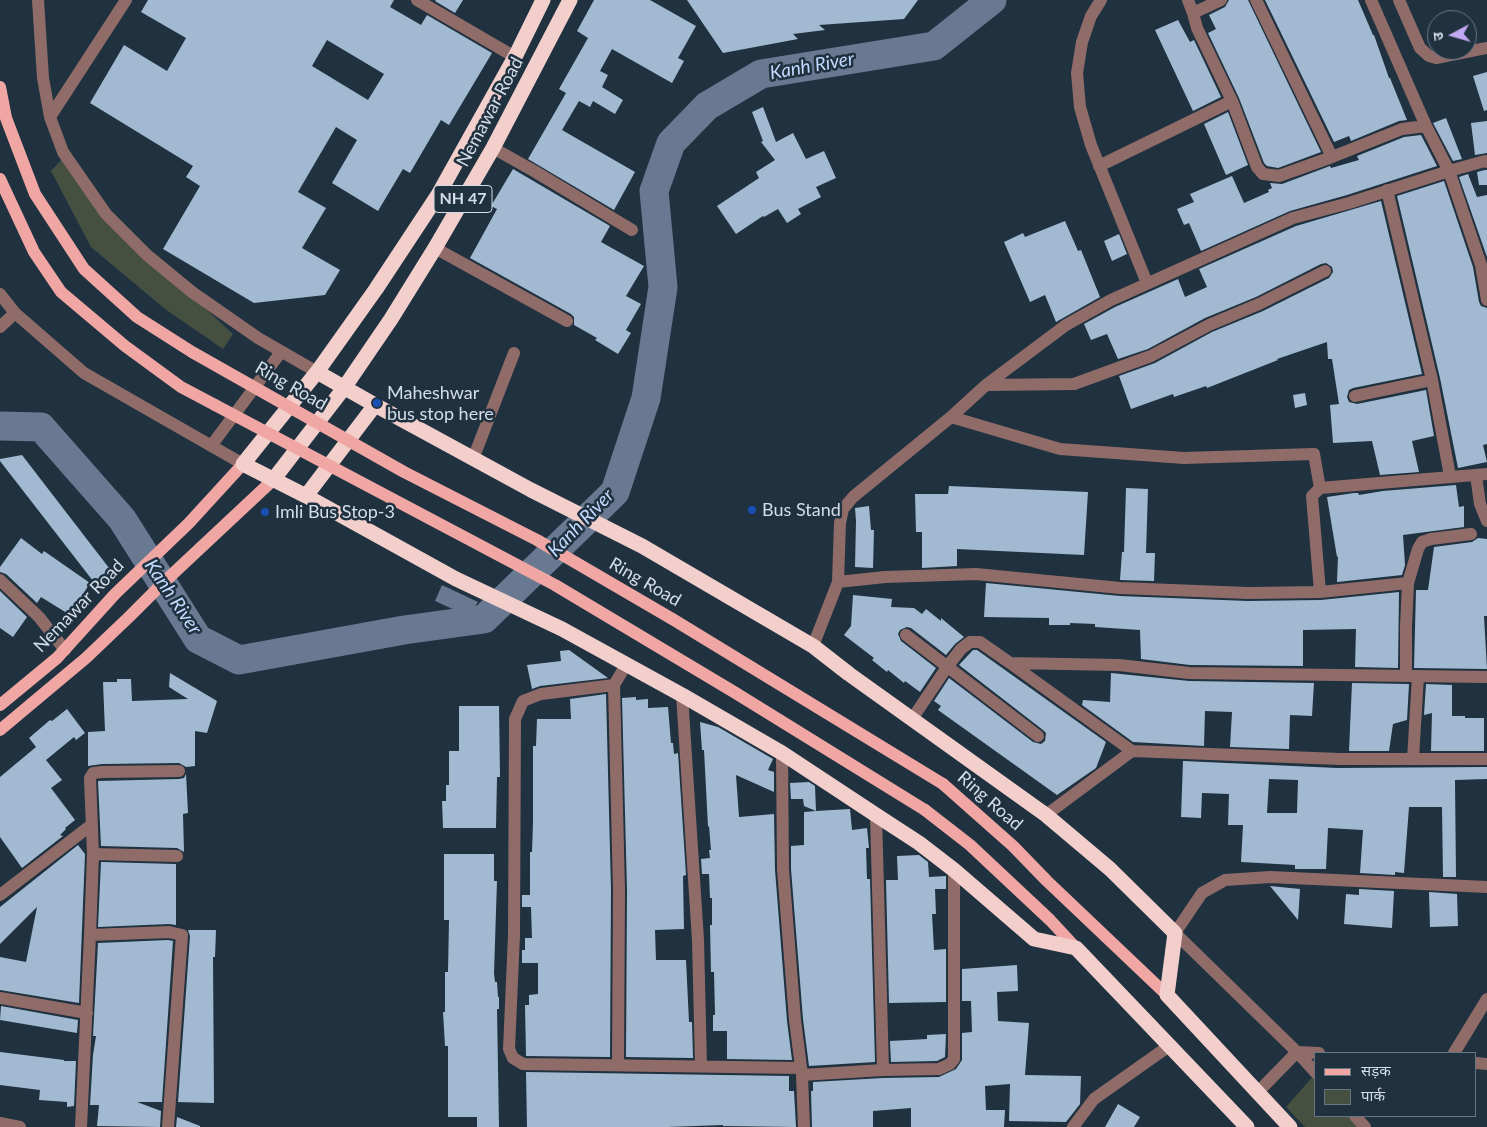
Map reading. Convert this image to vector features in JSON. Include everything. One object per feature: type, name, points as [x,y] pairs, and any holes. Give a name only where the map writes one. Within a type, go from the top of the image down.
[{"type":"highway","name":"Nemawar Road","points":[[243,464],[316,372],[376,289],[438,195],[515,57],[543,0]]},
{"type":"highway","name":"Nemawar Road","points":[[274,480],[344,388],[391,319],[435,248],[493,148],[570,1]]},
{"type":"highway","points":[[501,82],[520,96]]},
{"type":"highway","points":[[438,195],[458,207]]},
{"type":"highway","points":[[316,372],[531,490],[642,546],[813,646],[1046,815],[1110,869],[1175,933],[1167,995]]},
{"type":"highway","points":[[306,496],[375,405]]},
{"type":"highway","points":[[243,464],[306,496],[456,578],[562,629],[682,695],[782,753],[919,843],[1034,938],[1076,948],[1247,1127]]},
{"type":"highway","name":"Ring Road","points":[[1167,995],[1290,1127]]},
{"type":"main road","name":"Ring Road","points":[[0,87],[6,118],[35,194],[84,268],[138,317],[192,352],[404,472],[537,540],[674,620],[943,784],[1013,846],[1054,888],[1167,995]]},
{"type":"main road","points":[[0,179],[34,252],[61,292],[125,346],[181,387],[555,585],[734,692],[925,810],[970,845],[1050,920],[1076,948]]},
{"type":"main road","name":"Nemawar Road","points":[[0,705],[57,658],[114,594],[190,523],[243,464]]},
{"type":"main road","points":[[0,730],[86,658],[163,583],[274,480]]},
{"type":"street","points":[[38,0],[43,78],[50,117],[63,152],[106,214],[147,255],[192,292],[258,338],[316,372]]},
{"type":"street","points":[[50,117],[126,0]]},
{"type":"street","points":[[417,0],[515,57]]},
{"type":"street","points":[[1101,0],[1091,16],[1082,42],[1077,73],[1080,106],[1091,146],[1147,283]]},
{"type":"street","points":[[1188,0],[1197,28],[1232,101],[1257,167],[1264,174],[1279,176],[1402,129],[1426,126]]},
{"type":"street","points":[[1193,13],[1221,0]]},
{"type":"street","points":[[1256,0],[1332,157]]},
{"type":"street","points":[[1371,0],[1426,126],[1449,171],[1481,265],[1487,300]]},
{"type":"street","points":[[1400,0],[1420,48],[1429,56],[1436,58],[1487,48]]},
{"type":"street","points":[[1099,166],[1232,101]]},
{"type":"street","points":[[493,148],[632,230]]},
{"type":"street","points":[[813,646],[838,582],[840,523],[843,509],[853,498],[951,417],[986,385],[1066,326],[1111,300],[1293,218],[1449,171],[1487,162]]},
{"type":"street","points":[[1387,190],[1432,380],[1450,476]]},
{"type":"street","points":[[435,248],[567,321]]},
{"type":"street","points":[[986,385],[1074,384],[1151,356],[1209,325],[1259,304],[1325,272]]},
{"type":"street","points":[[0,294],[15,313],[84,373],[243,464]]},
{"type":"street","points":[[0,327],[15,313]]},
{"type":"street","points":[[212,446],[281,352]]},
{"type":"street","points":[[473,459],[514,353]]},
{"type":"street","points":[[1355,396],[1432,380]]},
{"type":"street","points":[[951,417],[1060,449],[1184,458],[1314,454],[1320,488]]},
{"type":"street","points":[[1320,592],[1312,496],[1320,488],[1481,475],[1480,504],[1487,521]]},
{"type":"street","points":[[1413,759],[1412,676],[1406,626],[1408,583],[1418,549],[1422,542],[1431,539],[1472,534]]},
{"type":"street","points":[[838,582],[885,577],[976,574],[1120,588],[1248,593],[1320,592],[1408,583]]},
{"type":"street","points":[[0,580],[39,616],[65,650]]},
{"type":"street","points":[[906,635],[1038,736]]},
{"type":"street","points":[[912,719],[961,649],[970,642],[980,642],[1132,751],[1340,759],[1487,759]]},
{"type":"street","points":[[1010,663],[1119,666],[1189,673],[1487,677]]},
{"type":"street","points":[[618,1065],[619,890],[614,685],[626,665]]},
{"type":"street","points":[[614,685],[541,694],[523,702],[515,719],[514,935],[509,1048],[513,1058],[523,1064],[701,1066],[802,1071],[939,1069],[950,1064],[954,1059],[954,870]]},
{"type":"street","points":[[682,695],[698,940],[701,1066]]},
{"type":"street","points":[[1046,815],[1132,751]]},
{"type":"street","points":[[782,753],[783,869],[795,1020],[802,1071],[804,1127]]},
{"type":"street","points":[[81,1127],[93,854],[90,826],[90,778],[93,773],[179,771]]},
{"type":"street","points":[[876,815],[883,1070]]},
{"type":"street","points":[[0,895],[90,826]]},
{"type":"street","points":[[93,854],[177,856]]},
{"type":"street","points":[[1314,1071],[1175,933],[1202,893],[1225,880],[1270,877],[1487,887]]},
{"type":"street","points":[[90,935],[169,932],[182,934],[168,1127]]},
{"type":"street","points":[[0,998],[87,1013]]},
{"type":"street","points":[[1455,1052],[1487,999]]},
{"type":"street","points":[[1073,1127],[1094,1099],[1168,1046]]},
{"type":"street","points":[[1258,1092],[1297,1052],[1314,1053]]},
{"type":"street","points":[[1356,1117],[1365,1127]]},
{"type":"street","points":[[0,1123],[20,1127]]},
{"type":"green space","points":[[63,158],[141,249],[233,334],[223,349],[165,309],[91,247],[51,171]]},
{"type":"green space","points":[[1314,1075],[1314,1117],[1356,1117],[1365,1127],[1305,1127],[1286,1107]]},
{"type":"water","points":[[442,585],[478,602],[468,616],[435,601]]},
{"type":"building","points":[[148,0],[394,0],[390,7],[421,25],[427,15],[492,53],[449,125],[441,120],[410,173],[403,169],[378,211],[332,183],[357,140],[336,127],[298,192],[326,208],[302,248],[340,270],[325,295],[254,303],[163,249],[200,186],[186,177],[193,166],[90,103],[124,45],[167,71],[186,38],[141,12]],"holes":[[[327,40],[384,74],[368,100],[312,66]]]},
{"type":"building","points":[[436,0],[463,0],[455,13]]},
{"type":"building","points":[[594,0],[650,0],[696,26],[678,58],[684,61],[672,83],[612,49],[600,71],[608,75],[602,87],[623,100],[615,114],[593,101],[590,107],[579,101],[562,130],[635,172],[614,210],[528,159],[566,93],[559,89],[588,38],[577,31]]},
{"type":"building","points":[[687,0],[918,0],[904,19],[819,25],[825,30],[793,34],[798,39],[723,53]]},
{"type":"building","points":[[1229,0],[1248,0],[1321,152],[1278,168],[1267,166],[1264,163],[1239,98],[1208,33],[1216,29],[1209,15],[1225,7]]},
{"type":"building","points":[[1265,0],[1358,0],[1374,35],[1389,78],[1407,120],[1399,121],[1351,141],[1349,136],[1334,142]]},
{"type":"building","points":[[1178,20],[1190,42],[1194,40],[1221,97],[1193,111],[1155,30]]},
{"type":"building","points":[[1487,72],[1487,110],[1484,111],[1473,76]]},
{"type":"building","points":[[763,107],[776,142],[793,133],[806,159],[824,151],[836,178],[816,187],[821,197],[798,209],[801,214],[787,223],[778,209],[763,216],[736,234],[717,206],[759,178],[756,172],[775,160],[761,142],[763,141],[752,112]]},
{"type":"building","points":[[1228,112],[1248,165],[1226,175],[1204,124]]},
{"type":"building","points":[[1446,118],[1462,159],[1453,161],[1433,123]]},
{"type":"building","points":[[1487,121],[1487,153],[1475,155],[1471,123]]},
{"type":"building","points":[[1421,135],[1437,166],[1290,211],[1201,251],[1189,223],[1184,225],[1177,209],[1194,202],[1190,194],[1232,176],[1244,203],[1269,192],[1268,190],[1272,188],[1270,183],[1282,184],[1330,166],[1331,168],[1359,160],[1357,156],[1404,137]]},
{"type":"building","points":[[513,169],[610,226],[601,242],[644,266],[626,296],[641,304],[626,330],[631,333],[618,354],[595,340],[597,338],[574,325],[574,317],[571,314],[470,258],[497,209],[491,206]]},
{"type":"building","points":[[1487,170],[1487,185],[1479,185],[1477,172]]},
{"type":"building","points":[[1468,174],[1477,197],[1487,195],[1487,257],[1459,177]]},
{"type":"building","points":[[1444,181],[1473,267],[1479,302],[1481,306],[1487,308],[1487,444],[1483,445],[1487,462],[1458,468],[1440,378],[1397,196]]},
{"type":"building","points":[[1381,201],[1422,374],[1353,388],[1349,390],[1347,397],[1349,402],[1357,404],[1426,390],[1434,436],[1412,441],[1419,472],[1380,475],[1372,441],[1333,443],[1330,405],[1339,404],[1332,359],[1328,359],[1327,342],[1277,359],[1207,388],[1206,386],[1174,397],[1173,394],[1131,409],[1119,376],[1155,363],[1212,332],[1263,311],[1329,278],[1333,272],[1332,267],[1326,263],[1321,264],[1256,297],[1205,318],[1148,349],[1118,359],[1107,334],[1091,340],[1084,324],[1115,307],[1178,279],[1185,297],[1207,287],[1199,269],[1296,226]]},
{"type":"building","points":[[1065,221],[1078,251],[1081,250],[1100,297],[1056,322],[1045,295],[1030,302],[1004,242],[1023,233],[1025,237]]},
{"type":"building","points":[[1119,234],[1127,254],[1112,261],[1104,241]]},
{"type":"building","points":[[1305,393],[1307,405],[1295,408],[1293,395]]},
{"type":"building","points":[[22,455],[116,577],[100,590],[0,461],[0,459]]},
{"type":"building","points":[[1456,485],[1459,507],[1464,506],[1464,527],[1403,535],[1405,565],[1402,575],[1337,582],[1338,556],[1327,497]]},
{"type":"building","points":[[949,486],[1088,492],[1084,555],[957,549],[957,566],[922,568],[922,532],[916,532],[915,494],[948,494]]},
{"type":"building","points":[[1126,488],[1148,489],[1146,553],[1155,553],[1154,581],[1120,580],[1122,552],[1124,552]]},
{"type":"building","points":[[869,506],[871,530],[874,530],[873,568],[855,567],[855,508]]},
{"type":"building","points":[[21,538],[42,554],[44,551],[90,583],[70,615],[41,597],[37,603],[6,574],[0,572],[0,567]]},
{"type":"building","points":[[1478,538],[1487,539],[1487,616],[1484,616],[1487,669],[1414,668],[1416,590],[1428,590],[1434,547],[1472,542]]},
{"type":"building","points":[[986,583],[1120,596],[1248,601],[1321,600],[1399,592],[1398,668],[1355,667],[1356,629],[1303,630],[1303,666],[1190,665],[1141,659],[1140,630],[1095,627],[1095,624],[1070,623],[1070,625],[1049,625],[1049,618],[984,617]]},
{"type":"building","points":[[0,591],[27,617],[13,637],[0,628]]},
{"type":"building","points":[[853,595],[892,599],[891,607],[914,608],[922,614],[926,609],[941,621],[941,618],[964,637],[946,655],[911,628],[907,627],[900,630],[898,634],[901,641],[936,668],[920,692],[905,681],[904,683],[888,670],[887,672],[872,660],[874,658],[844,635],[851,626]]},
{"type":"building","points":[[569,650],[608,678],[540,686],[532,689],[527,665],[561,661],[560,651]]},
{"type":"building","points":[[973,650],[977,650],[1106,742],[1096,768],[1057,795],[938,710],[941,706],[934,701],[949,678],[1033,742],[1041,744],[1045,741],[1046,733],[1043,730],[959,665]]},
{"type":"building","points":[[170,673],[217,701],[207,733],[195,731],[195,766],[186,767],[179,763],[102,764],[88,766],[88,732],[105,731],[103,682],[131,679],[132,701],[188,699],[169,687]]},
{"type":"building","points":[[1111,673],[1189,681],[1314,683],[1312,716],[1290,715],[1289,749],[1230,747],[1232,712],[1205,711],[1204,746],[1133,742],[1082,705],[1083,700],[1110,702]]},
{"type":"building","points":[[1352,683],[1409,684],[1407,720],[1393,724],[1389,751],[1349,751]]},
{"type":"building","points":[[1426,684],[1452,685],[1452,716],[1484,718],[1484,751],[1431,751],[1432,713],[1424,715]]},
{"type":"building","points":[[606,694],[611,890],[610,1057],[526,1056],[525,1005],[529,1005],[529,995],[538,994],[538,963],[522,963],[522,950],[525,950],[525,938],[532,938],[531,907],[522,907],[522,895],[530,895],[530,852],[532,852],[533,823],[533,746],[536,746],[537,719],[571,719],[570,699]]},
{"type":"building","points":[[636,697],[636,700],[648,699],[648,708],[668,707],[671,743],[673,743],[674,754],[678,753],[686,875],[683,876],[684,929],[655,930],[656,960],[686,960],[689,1022],[692,1022],[693,1058],[626,1057],[627,890],[622,698]]},
{"type":"building","points":[[459,706],[499,706],[500,777],[497,777],[496,828],[443,828],[442,801],[446,801],[446,785],[449,785],[449,751],[459,751]]},
{"type":"building","points":[[67,709],[85,733],[76,740],[74,737],[46,760],[62,780],[51,788],[75,820],[65,828],[60,835],[63,836],[22,868],[0,837],[0,777],[36,747],[29,738],[50,720],[52,721]]},
{"type":"building","points":[[700,722],[718,727],[773,759],[768,770],[774,772],[774,792],[736,775],[739,817],[774,814],[775,870],[787,1021],[792,1060],[727,1059],[727,1031],[713,1031],[713,1015],[715,1015],[714,972],[711,972],[710,925],[712,925],[712,898],[710,898],[709,874],[702,874],[701,859],[710,858],[709,850],[711,850],[704,750],[702,750]]},
{"type":"building","points":[[1183,761],[1337,768],[1487,767],[1487,779],[1455,780],[1456,877],[1443,877],[1442,807],[1409,807],[1404,873],[1395,872],[1395,875],[1360,873],[1363,830],[1328,828],[1326,869],[1295,869],[1295,865],[1241,862],[1243,825],[1228,825],[1229,794],[1202,793],[1201,818],[1181,817]],"holes":[[[1269,779],[1298,780],[1297,813],[1267,813]]]},
{"type":"building","points":[[186,774],[188,813],[183,814],[184,852],[177,848],[101,846],[98,781],[179,779],[184,778]]},
{"type":"building","points":[[809,782],[815,786],[816,811],[804,806],[803,799],[791,799],[790,783]]},
{"type":"building","points":[[850,809],[852,830],[867,828],[869,848],[866,848],[867,879],[870,879],[875,1062],[809,1066],[803,1019],[791,869],[791,846],[804,845],[804,812]]},
{"type":"building","points":[[78,845],[85,854],[79,1003],[0,990],[0,957],[26,962],[37,907],[0,944],[0,907]]},
{"type":"building","points":[[444,854],[494,854],[494,881],[497,881],[494,973],[499,997],[499,1009],[497,1009],[499,1127],[477,1127],[477,1117],[448,1117],[448,1046],[445,1046],[443,1012],[445,1012],[445,972],[448,972],[449,920],[444,920]]},
{"type":"building","points":[[919,855],[928,862],[929,877],[946,876],[946,889],[935,889],[936,914],[932,914],[934,950],[946,949],[946,1002],[889,1003],[886,880],[898,880],[897,856]]},
{"type":"building","points":[[101,862],[176,864],[176,925],[98,927]]},
{"type":"building","points":[[1270,886],[1300,889],[1298,920]]},
{"type":"building","points":[[1359,889],[1394,891],[1392,928],[1344,924],[1346,894],[1359,895]]},
{"type":"building","points":[[1429,892],[1457,894],[1458,926],[1430,927]]},
{"type":"building","points":[[188,930],[216,930],[215,957],[213,957],[214,1103],[178,1102],[190,936]]},
{"type":"building","points":[[173,941],[162,1102],[137,1102],[161,1111],[160,1127],[97,1126],[99,1105],[90,1105],[96,1036],[93,1036],[98,943]]},
{"type":"building","points":[[1017,965],[1018,991],[997,992],[998,1021],[1029,1023],[1025,1075],[1081,1076],[1080,1104],[1066,1122],[1009,1121],[1010,1084],[985,1086],[986,1110],[1005,1110],[1004,1127],[911,1127],[911,1108],[873,1111],[873,1127],[812,1127],[811,1091],[813,1091],[813,1082],[939,1077],[956,1069],[962,1060],[962,1033],[972,1032],[971,1001],[962,1001],[962,969]]},
{"type":"building","points":[[1,1006],[78,1020],[77,1033],[0,1020]]},
{"type":"building","points":[[946,1034],[945,1057],[937,1061],[891,1062],[890,1041],[927,1039],[927,1035]]},
{"type":"building","points":[[0,1052],[76,1061],[74,1106],[67,1107],[67,1102],[39,1100],[40,1090],[0,1085]]},
{"type":"building","points":[[526,1072],[789,1076],[789,1091],[794,1091],[796,1127],[723,1125],[527,1127]]},
{"type":"building","points":[[1118,1104],[1140,1117],[1134,1127],[1105,1127]]},
{"type":"building","points":[[177,1117],[200,1126],[200,1127],[176,1127]]},
{"type":"waterway","name":"Kanh River","points":[[0,426],[41,427],[122,519],[198,639],[239,660],[404,630],[484,619],[615,492],[646,398],[663,287],[654,191],[671,143],[707,106],[761,74],[934,46],[992,0]]},
{"type":"place","name":"Maheshwar bus stop here","points":[[377,403]]},
{"type":"place","name":"Bus Stand","points":[[752,510]]},
{"type":"place","name":"Imli Bus Stop-3","points":[[265,512]]}]
